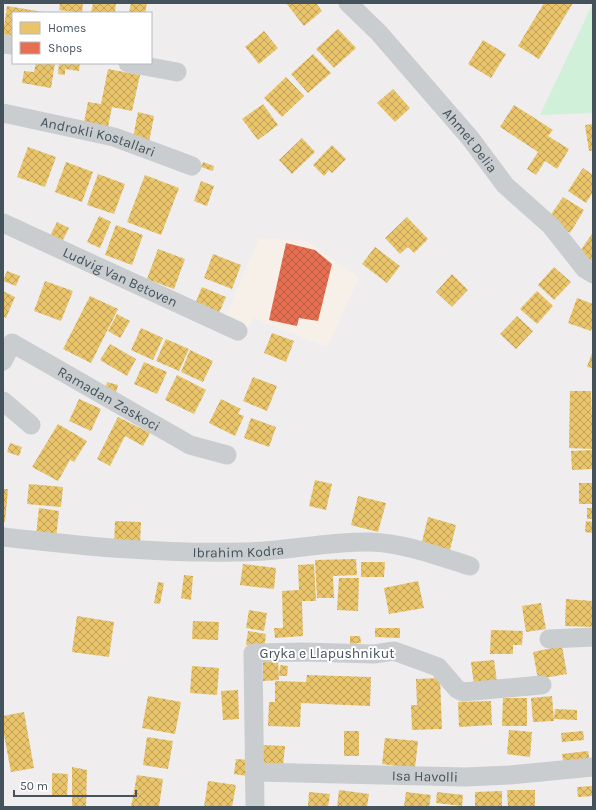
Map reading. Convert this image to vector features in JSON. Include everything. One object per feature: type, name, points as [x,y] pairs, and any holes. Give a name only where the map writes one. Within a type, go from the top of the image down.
[{"type":"street","name":"Ahmet Delia","points":[[348,3],[379,33],[470,138],[505,185],[551,226],[585,269],[593,274]]},
{"type":"street","points":[[133,64],[177,72]]},
{"type":"street","name":"Androkli Kostallari","points":[[3,114],[114,138],[192,166]]},
{"type":"street","name":"Ludvig Van Betoven","points":[[3,223],[238,331]]},
{"type":"street","name":"Ramadan Zaskoci","points":[[3,361],[12,343],[190,445],[227,455]]},
{"type":"street","points":[[3,401],[31,425]]},
{"type":"street","name":"Ibrahim Kodra","points":[[3,537],[95,547],[227,552],[269,551],[371,542],[416,550],[470,566]]},
{"type":"street","points":[[549,639],[593,637]]},
{"type":"street","name":"Gryka e Llapushnikut","points":[[255,807],[256,772],[253,653],[304,652],[374,654],[394,651],[438,667],[457,689],[463,692],[542,685]]},
{"type":"street","name":"Isa Havolli","points":[[256,772],[464,777],[510,775],[593,767]]},
{"type":"shaded area","points":[[259,238],[307,241],[359,278],[327,347],[253,318],[248,328],[225,317]]},
{"type":"green space","points":[[593,3],[593,113],[540,115]]},
{"type":"building: Homes","points":[[60,3],[83,3],[82,12],[59,10]]},
{"type":"building: Homes","points":[[93,3],[116,3],[115,12],[91,12]]},
{"type":"building: Homes","points":[[131,3],[147,3],[145,12],[129,12]]},
{"type":"building: Homes","points":[[286,3],[316,3],[322,11],[304,26]]},
{"type":"building: Homes","points":[[544,3],[573,3],[539,59],[518,46]]},
{"type":"building: Homes","points":[[7,6],[43,12],[12,12],[12,36],[3,34]]},
{"type":"building: Homes","points":[[338,29],[356,48],[334,68],[316,49]]},
{"type":"building: Homes","points":[[264,31],[278,48],[259,64],[245,47]]},
{"type":"building: Homes","points":[[483,40],[506,54],[491,78],[468,64]]},
{"type":"building: Homes","points":[[313,54],[331,73],[308,93],[291,74]]},
{"type":"building: Homes","points":[[36,64],[55,64],[51,88],[22,83],[24,71],[34,72]]},
{"type":"building: Homes","points":[[59,64],[80,64],[79,71],[65,69],[65,75],[58,74]]},
{"type":"building: Homes","points":[[108,69],[140,75],[132,111],[112,107],[107,132],[83,127],[88,102],[101,104]]},
{"type":"building: Homes","points":[[286,77],[304,96],[282,117],[264,98]]},
{"type":"building: Homes","points":[[393,89],[410,108],[395,122],[377,103]]},
{"type":"building: Homes","points":[[263,104],[278,125],[258,140],[242,119]]},
{"type":"building: Homes","points":[[514,105],[553,130],[548,136],[569,149],[557,169],[545,161],[536,175],[527,169],[538,152],[500,127]]},
{"type":"building: Homes","points":[[138,112],[154,116],[149,142],[133,138]]},
{"type":"building: Homes","points":[[593,124],[593,151],[589,151],[585,125]]},
{"type":"building: Homes","points":[[302,138],[315,152],[292,174],[279,160]]},
{"type":"building: Homes","points":[[332,145],[346,159],[332,173],[329,170],[324,176],[313,165]]},
{"type":"building: Homes","points":[[28,147],[56,157],[45,187],[17,177]]},
{"type":"building: Homes","points":[[66,162],[93,172],[82,202],[55,192]]},
{"type":"building: Homes","points":[[203,162],[214,166],[213,171],[201,167]]},
{"type":"building: Homes","points":[[583,168],[593,175],[593,192],[586,203],[568,191]]},
{"type":"building: Homes","points":[[98,174],[125,184],[114,214],[87,205]]},
{"type":"building: Homes","points":[[145,175],[179,188],[161,235],[127,222]]},
{"type":"building: Homes","points":[[201,181],[214,186],[207,206],[194,201]]},
{"type":"building: Homes","points":[[563,197],[584,210],[570,233],[548,219]]},
{"type":"building: Homes","points":[[99,216],[111,222],[100,248],[87,242]]},
{"type":"building: Homes","points":[[407,217],[428,239],[414,253],[408,247],[400,254],[385,238]]},
{"type":"building: Homes","points":[[57,222],[69,228],[62,242],[50,236]]},
{"type":"building: Homes","points":[[116,225],[143,235],[132,265],[105,255]]},
{"type":"building: Homes","points":[[593,232],[593,262],[579,253]]},
{"type":"building: Homes","points":[[375,247],[400,266],[387,283],[362,264]]},
{"type":"building: Homes","points":[[158,249],[185,259],[174,289],[147,279]]},
{"type":"building: Homes","points":[[213,254],[241,265],[232,289],[204,278]]},
{"type":"building: Homes","points":[[554,267],[571,282],[554,300],[538,285]]},
{"type":"building: Homes","points":[[7,271],[20,276],[16,286],[3,281]]},
{"type":"building: Homes","points":[[452,274],[468,290],[452,307],[436,292]]},
{"type":"building: Homes","points":[[45,281],[73,291],[61,321],[34,311]]},
{"type":"building: Homes","points":[[202,287],[226,297],[218,315],[195,304]]},
{"type":"building: Homes","points":[[3,291],[15,297],[6,318],[3,316]]},
{"type":"building: Homes","points":[[537,291],[553,306],[537,324],[520,309]]},
{"type":"building: Homes","points":[[90,296],[118,309],[91,363],[63,349]]},
{"type":"building: Homes","points":[[577,298],[593,304],[593,325],[591,331],[568,323]]},
{"type":"building: Homes","points":[[117,314],[130,321],[120,338],[108,331]]},
{"type":"building: Homes","points":[[517,316],[533,331],[516,349],[500,334]]},
{"type":"building: Homes","points":[[141,328],[163,338],[153,360],[131,350]]},
{"type":"building: Homes","points":[[272,333],[294,341],[286,362],[264,353]]},
{"type":"building: Homes","points":[[166,339],[189,349],[179,371],[156,361]]},
{"type":"building: Homes","points":[[110,344],[136,359],[127,376],[100,360]]},
{"type":"building: Homes","points":[[190,350],[213,361],[203,382],[181,372]]},
{"type":"building: Homes","points":[[593,350],[593,368],[587,367]]},
{"type":"building: Homes","points":[[144,362],[167,372],[157,394],[134,384]]},
{"type":"building: Homes","points":[[177,375],[206,390],[194,414],[165,400]]},
{"type":"building: Homes","points":[[253,377],[277,386],[267,411],[243,401]]},
{"type":"building: Homes","points":[[107,382],[118,385],[115,396],[104,393]]},
{"type":"building: Homes","points":[[570,391],[591,391],[593,449],[569,448]]},
{"type":"building: Homes","points":[[79,399],[101,409],[91,431],[69,421]]},
{"type":"building: Homes","points":[[221,399],[241,409],[238,414],[244,416],[235,436],[209,423]]},
{"type":"building: Homes","points":[[118,417],[150,433],[143,446],[125,436],[110,466],[97,459]]},
{"type":"building: Homes","points":[[251,418],[276,427],[269,447],[244,438]]},
{"type":"building: Homes","points":[[58,424],[87,441],[74,462],[62,455],[70,460],[58,481],[32,467]]},
{"type":"building: Homes","points":[[10,443],[22,447],[19,456],[7,452]]},
{"type":"building: Homes","points":[[593,450],[593,469],[572,470],[571,451]]},
{"type":"building: Homes","points":[[315,480],[332,484],[326,510],[309,506]]},
{"type":"building: Homes","points":[[579,483],[593,483],[593,504],[579,504]]},
{"type":"building: Homes","points":[[29,484],[63,487],[61,507],[27,504]]},
{"type":"building: Homes","points":[[3,489],[8,489],[5,522],[3,522]]},
{"type":"building: Homes","points":[[358,496],[386,503],[378,532],[351,525]]},
{"type":"building: Homes","points":[[39,508],[59,511],[56,538],[36,535]]},
{"type":"building: Homes","points":[[587,508],[593,508],[593,519],[587,519]]},
{"type":"building: Homes","points":[[428,517],[456,525],[449,554],[421,546]]},
{"type":"building: Homes","points":[[115,521],[141,522],[140,545],[114,544]]},
{"type":"building: Homes","points":[[586,521],[593,522],[593,533],[585,532]]},
{"type":"building: Homes","points":[[356,559],[357,575],[333,576],[334,598],[317,598],[315,560]]},
{"type":"building: Homes","points":[[361,562],[385,562],[384,577],[361,577]]},
{"type":"building: Homes","points":[[243,564],[276,568],[274,589],[240,585]]},
{"type":"building: Homes","points":[[314,564],[316,601],[302,601],[303,636],[275,638],[274,628],[283,628],[282,591],[299,590],[298,565]]},
{"type":"building: Homes","points":[[184,575],[193,576],[191,600],[181,598]]},
{"type":"building: Homes","points":[[339,578],[359,578],[358,611],[337,610]]},
{"type":"building: Homes","points":[[418,581],[424,608],[389,614],[384,588]]},
{"type":"building: Homes","points":[[158,582],[164,583],[160,604],[154,603]]},
{"type":"building: Homes","points":[[566,599],[593,601],[593,627],[565,626]]},
{"type":"building: Homes","points":[[541,603],[546,629],[526,632],[522,606]]},
{"type":"building: Homes","points":[[249,610],[267,613],[264,631],[246,628]]},
{"type":"building: Homes","points":[[77,616],[114,622],[109,657],[72,652]]},
{"type":"building: Homes","points":[[193,621],[219,622],[218,640],[192,639]]},
{"type":"building: Homes","points":[[375,628],[400,628],[400,638],[375,637]]},
{"type":"building: Homes","points":[[491,630],[523,631],[522,645],[513,645],[513,654],[490,654]]},
{"type":"building: Homes","points":[[248,631],[266,634],[264,648],[246,645]]},
{"type":"building: Homes","points":[[350,636],[360,636],[361,643],[350,644]]},
{"type":"building: Homes","points":[[562,646],[567,674],[538,679],[533,652]]},
{"type":"building: Homes","points":[[263,658],[278,658],[279,680],[263,681]]},
{"type":"building: Homes","points":[[494,660],[497,682],[474,685],[471,662]]},
{"type":"building: Homes","points":[[280,665],[288,666],[287,676],[279,676]]},
{"type":"building: Homes","points":[[192,666],[219,668],[217,695],[190,693]]},
{"type":"building: Homes","points":[[307,675],[371,677],[370,706],[301,703],[300,727],[268,726],[269,702],[275,702],[275,681],[306,682]]},
{"type":"building: Homes","points":[[440,678],[442,729],[412,730],[411,705],[417,705],[416,679]]},
{"type":"building: Homes","points":[[238,690],[239,719],[223,720],[221,691]]},
{"type":"building: Homes","points":[[148,696],[181,702],[175,734],[142,728]]},
{"type":"building: Homes","points":[[552,696],[554,721],[533,722],[531,698]]},
{"type":"building: Homes","points":[[503,698],[527,698],[527,726],[502,726]]},
{"type":"building: Homes","points":[[491,701],[492,725],[459,727],[458,702]]},
{"type":"building: Homes","points":[[555,709],[577,710],[577,720],[554,719]]},
{"type":"building: Homes","points":[[24,712],[34,768],[11,772],[3,729],[3,716]]},
{"type":"building: Homes","points":[[509,730],[532,732],[530,757],[507,754]]},
{"type":"building: Homes","points":[[344,731],[359,731],[359,756],[344,756]]},
{"type":"building: Homes","points":[[583,731],[584,740],[562,742],[561,733]]},
{"type":"building: Homes","points":[[147,737],[173,741],[168,769],[143,765]]},
{"type":"building: Homes","points":[[385,738],[418,741],[415,768],[382,764]]},
{"type":"building: Homes","points":[[262,745],[285,746],[283,766],[261,765]]},
{"type":"building: Homes","points":[[588,751],[590,763],[564,766],[562,754]]},
{"type":"building: Homes","points":[[236,759],[249,760],[247,776],[234,774]]},
{"type":"building: Homes","points":[[72,767],[87,770],[86,807],[72,807]]},
{"type":"building: Homes","points":[[52,773],[68,774],[67,796],[52,795]]},
{"type":"building: Homes","points":[[137,775],[163,779],[159,807],[131,807]]},
{"type":"building: Homes","points":[[208,781],[236,785],[232,807],[204,807]]},
{"type":"building: Homes","points":[[593,786],[593,796],[578,797],[577,787]]},
{"type":"building: Homes","points":[[339,790],[369,794],[367,807],[337,807]]},
{"type":"building: Homes","points":[[507,790],[535,790],[535,807],[508,807]]},
{"type":"building: Homes","points":[[502,791],[502,807],[475,807],[475,792]]},
{"type":"building: Homes","points":[[309,792],[330,794],[328,807],[308,807]]},
{"type":"building: Homes","points":[[406,792],[431,795],[429,807],[404,807]]},
{"type":"building: Homes","points":[[437,792],[463,795],[462,806],[436,803]]},
{"type":"building: Shops","points":[[286,243],[315,250],[332,264],[318,321],[299,318],[297,326],[269,320]]}]
